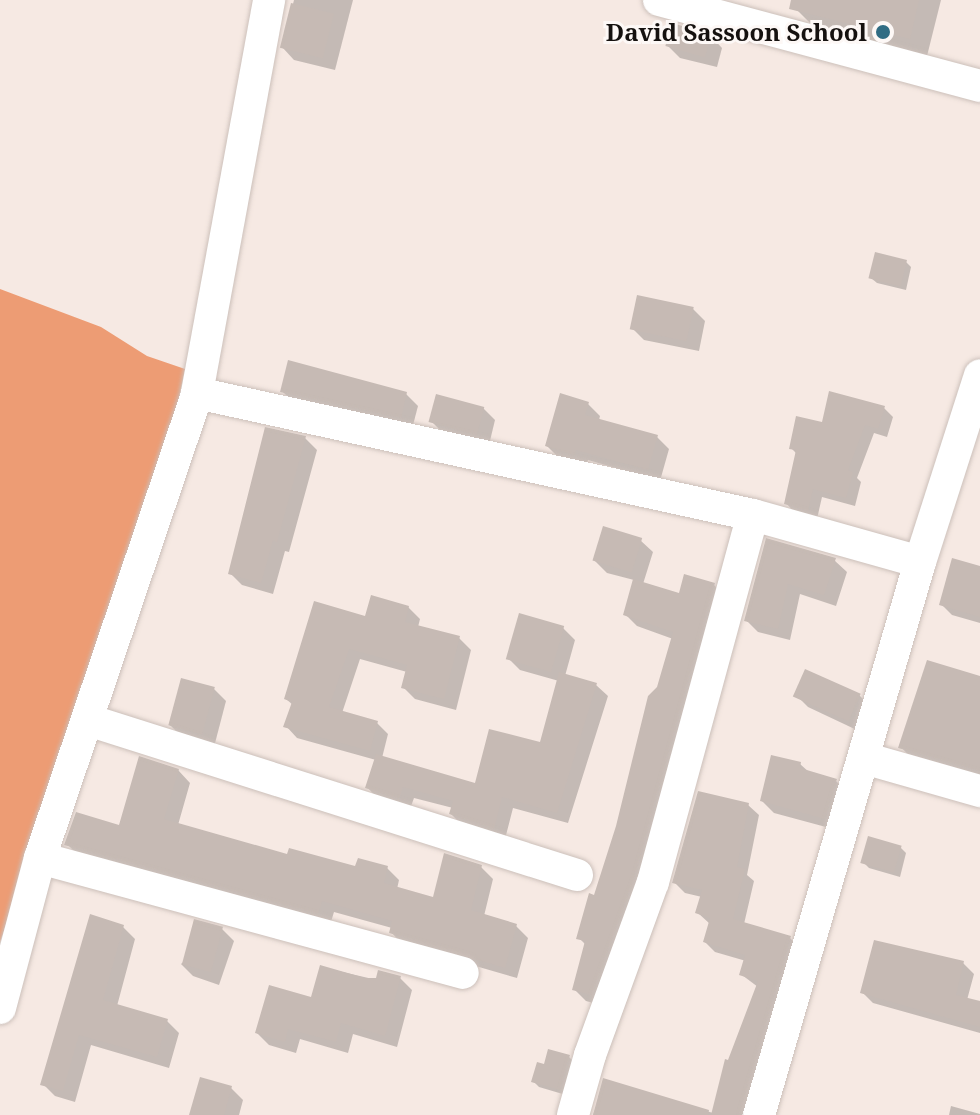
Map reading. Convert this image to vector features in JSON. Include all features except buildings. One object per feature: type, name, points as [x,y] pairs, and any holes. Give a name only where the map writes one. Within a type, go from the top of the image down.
[{"type":"street","points":[[0,1008],[40,858],[197,393],[269,0]]},
{"type":"street","points":[[659,0],[980,86]]},
{"type":"street","points":[[759,1115],[920,562],[980,375]]},
{"type":"street","points":[[197,393],[753,515],[920,562]]},
{"type":"street","points":[[573,1115],[590,1055],[653,882],[753,515]]},
{"type":"street","points":[[88,720],[577,875]]},
{"type":"street","points":[[864,758],[980,791]]},
{"type":"street","points":[[40,858],[463,973]]},
{"type":"shaded area","points":[[0,289],[101,327],[147,356],[185,369],[163,474],[0,942]]},
{"type":"place","name":"David Sassoon School","points":[[883,32]]}]
